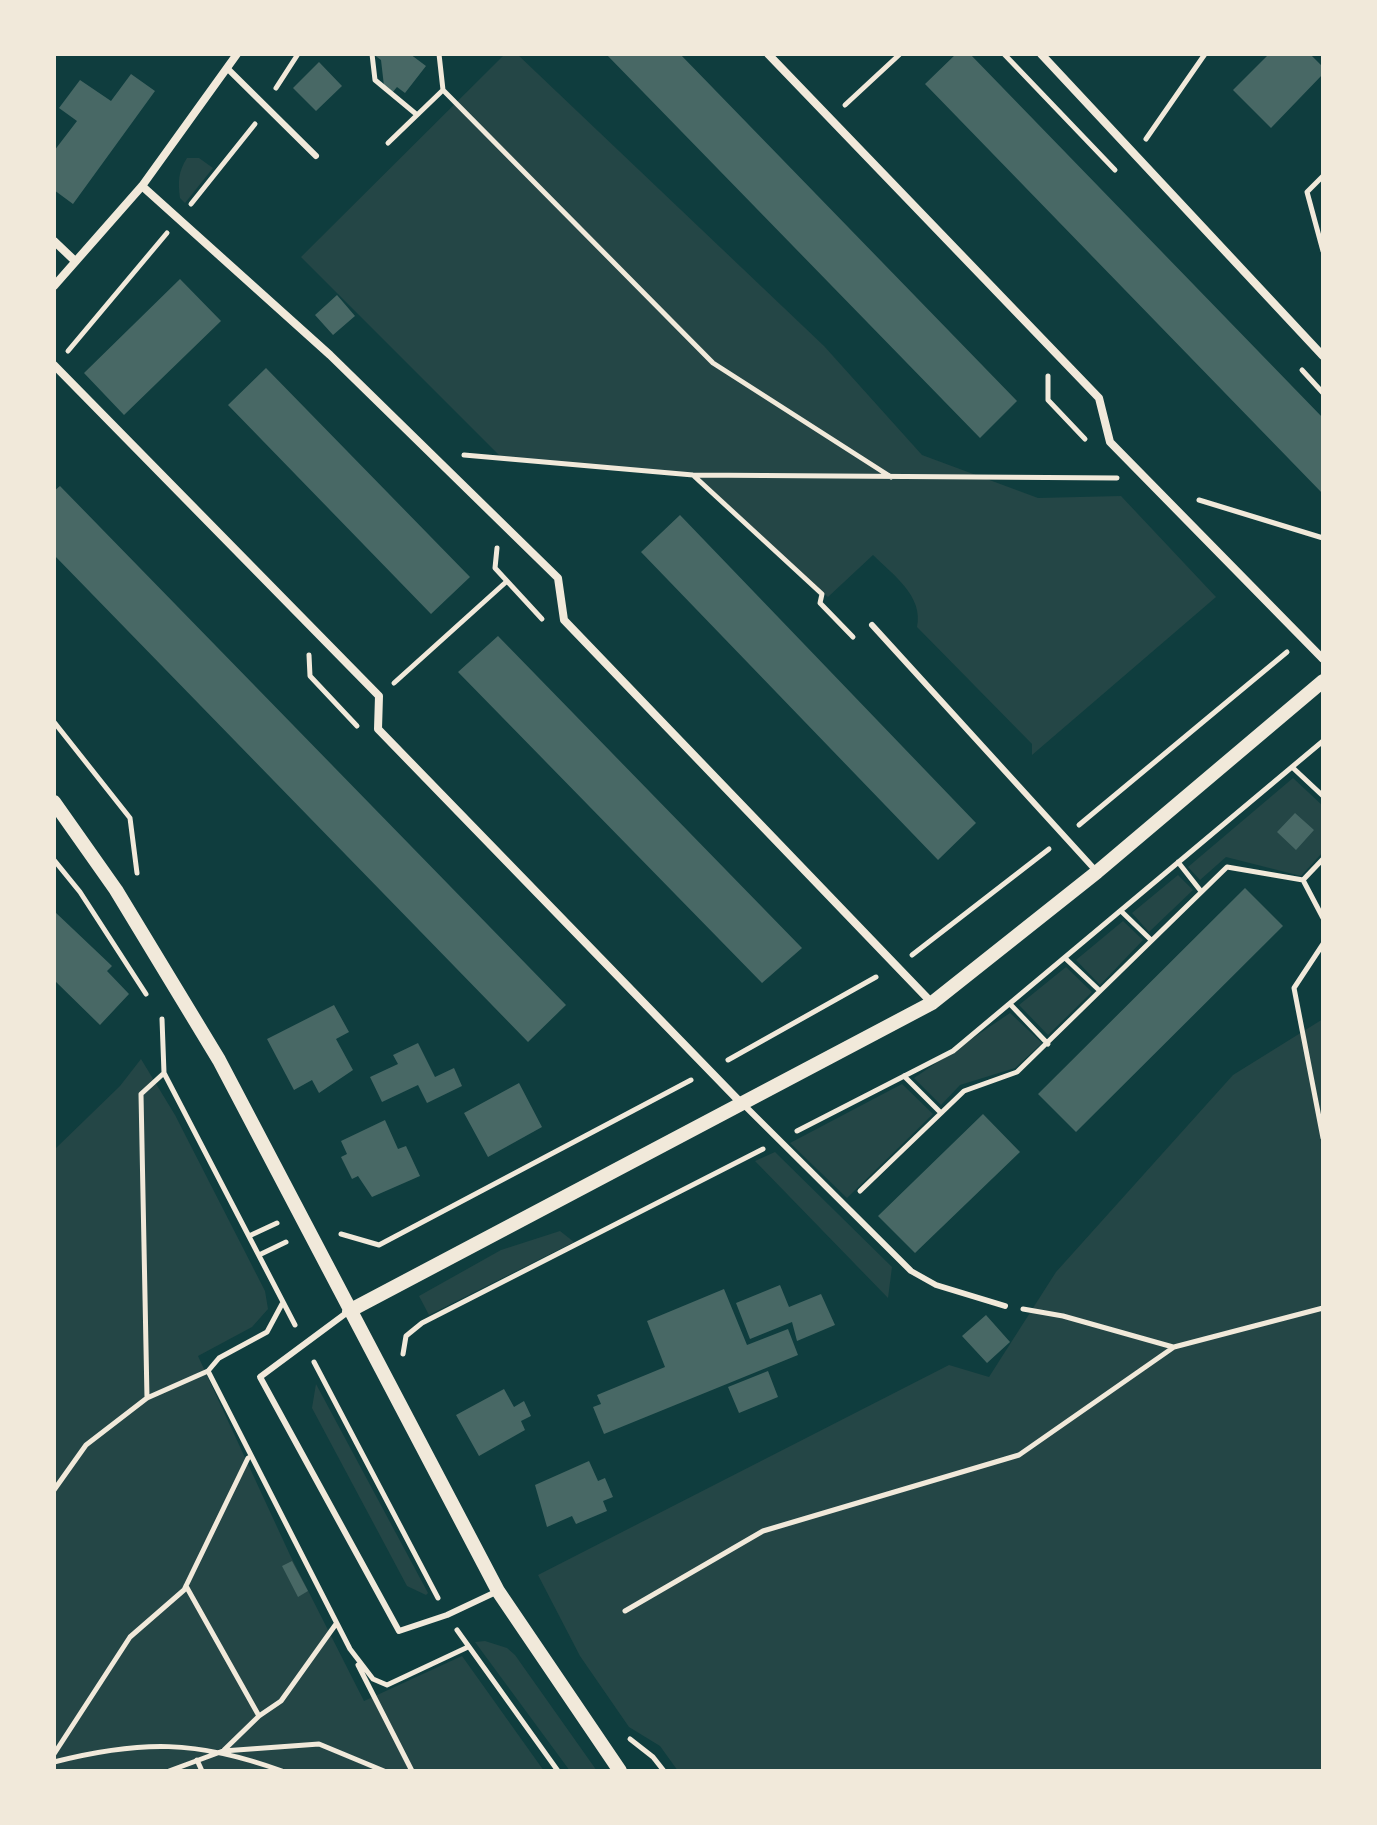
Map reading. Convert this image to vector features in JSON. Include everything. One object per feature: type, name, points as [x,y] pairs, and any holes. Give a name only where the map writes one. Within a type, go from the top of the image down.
[{"type":"street","points":[[54,286],[142,186],[237,54]]},
{"type":"street","points":[[768,54],[1099,398],[1110,442],[1323,659]]},
{"type":"street","points":[[1041,54],[1323,356]]},
{"type":"street","points":[[142,186],[330,355],[558,578],[564,620],[932,1003]]},
{"type":"street","points":[[54,241],[75,261]]},
{"type":"street","points":[[54,365],[379,696],[378,729],[744,1105]]},
{"type":"street","points":[[349,1311],[932,1003],[1097,872],[1323,681]]},
{"type":"street","points":[[54,802],[116,890],[219,1060],[498,1591],[620,1771]]},
{"type":"lane","points":[[228,69],[316,156]]},
{"type":"lane","points":[[872,625],[1097,872]]},
{"type":"lane","points":[[744,1105],[911,1271],[936,1285],[1005,1306]]},
{"type":"lane","points":[[349,1311],[260,1377],[399,1631],[447,1615],[498,1591]]},
{"type":"path","points":[[372,54],[375,80],[416,114]]},
{"type":"path","points":[[439,54],[443,90],[713,363],[891,477]]},
{"type":"path","points":[[1004,54],[1119,174],[1205,54]]},
{"type":"path","points":[[388,143],[443,90]]},
{"type":"path","points":[[1323,176],[1307,192],[1323,251]]},
{"type":"path","points":[[1296,364],[1323,393]]},
{"type":"path","points":[[1048,368],[1048,400],[1090,445]]},
{"type":"path","points":[[429,451],[693,475],[1122,478],[1111,467]]},
{"type":"path","points":[[1162,495],[1204,500],[1323,538]]},
{"type":"path","points":[[348,722],[506,582]]},
{"type":"path","points":[[1277,639],[1288,651]]},
{"type":"path","points":[[54,722],[130,818],[138,877]]},
{"type":"path","points":[[403,1356],[406,1336],[422,1323],[953,1051],[1323,741]]},
{"type":"path","points":[[1292,767],[1323,796]]},
{"type":"path","points":[[1303,880],[1323,859]]},
{"type":"path","points":[[54,860],[80,892],[148,996]]},
{"type":"path","points":[[1178,862],[1200,890]]},
{"type":"path","points":[[845,1206],[964,1091],[1017,1072],[1200,890],[1227,867],[1303,880]]},
{"type":"path","points":[[1303,880],[1323,918]]},
{"type":"path","points":[[1121,911],[1150,939]]},
{"type":"path","points":[[1323,944],[1294,988],[1323,1138]]},
{"type":"path","points":[[1065,958],[1100,991]]},
{"type":"path","points":[[1010,1004],[1048,1044]]},
{"type":"path","points":[[156,1009],[165,1023],[164,1073],[447,1615],[558,1771]]},
{"type":"path","points":[[147,1398],[141,1094],[164,1073]]},
{"type":"path","points":[[904,1076],[941,1113]]},
{"type":"path","points":[[337,1227],[342,1236],[379,1245]]},
{"type":"path","points":[[54,1490],[86,1445],[147,1398],[208,1371],[219,1358],[267,1332],[283,1303]]},
{"type":"path","points":[[1005,1306],[1063,1316],[1174,1347]]},
{"type":"path","points":[[625,1611],[763,1531],[1019,1455],[1174,1347],[1323,1308]]},
{"type":"path","points":[[208,1371],[248,1457],[412,1771]]},
{"type":"path","points":[[54,1754],[102,1685],[130,1637],[186,1586],[209,1532],[248,1457]]},
{"type":"path","points":[[186,1586],[259,1716]]},
{"type":"path","points":[[169,1771],[223,1751],[259,1716],[281,1701],[336,1623]]},
{"type":"path","points":[[350,1649],[373,1679],[387,1685],[468,1647]]},
{"type":"path","points":[[54,1762],[130,1746],[223,1751],[319,1744],[384,1771]]},
{"type":"path","points":[[223,1751],[282,1771]]},
{"type":"path","points":[[197,1760],[202,1771]]},
{"type":"shaded area","points":[[505,54],[517,54],[824,346],[922,455],[1038,498],[1121,496],[1216,597],[1032,755],[1032,744],[917,627],[916,605],[905,586],[873,555],[828,597],[693,475],[504,460],[301,257]]},
{"type":"shaded area","points":[[187,158],[199,158],[213,168],[185,203],[180,198],[179,182]]},
{"type":"shaded area","points":[[1293,778],[1323,806],[1323,852],[1301,876],[1226,857],[1200,880],[1188,867]]},
{"type":"shaded area","points":[[1178,875],[1193,890],[1149,932],[1132,913]]},
{"type":"shaded area","points":[[1123,921],[1143,940],[1100,985],[1076,960]]},
{"type":"shaded area","points":[[1066,967],[1092,992],[1048,1035],[1019,1005]]},
{"type":"shaded area","points":[[1010,1013],[1042,1043],[1015,1068],[960,1085],[941,1105],[914,1078]]},
{"type":"shaded area","points":[[1323,1019],[1323,1771],[678,1771],[660,1746],[629,1727],[580,1656],[538,1575],[949,1365],[989,1377],[1056,1272],[1233,1075]]},
{"type":"shaded area","points":[[141,1059],[175,1115],[265,1291],[268,1309],[252,1327],[198,1356],[290,1555],[364,1701],[462,1656],[544,1771],[54,1771],[54,1150],[120,1086]]},
{"type":"shaded area","points":[[902,1084],[933,1114],[847,1198],[790,1143]]},
{"type":"shaded area","points":[[775,1152],[892,1267],[888,1298],[755,1161]]},
{"type":"shaded area","points":[[560,1231],[574,1242],[429,1315],[419,1296],[501,1250]]},
{"type":"shaded area","points":[[316,1384],[428,1593],[426,1595],[407,1586],[312,1408]]},
{"type":"shaded area","points":[[485,1641],[507,1648],[515,1655],[597,1771],[570,1771],[475,1642]]},
{"type":"building","points":[[373,54],[410,54],[426,66],[405,93],[397,87],[392,93],[384,86],[381,60]]},
{"type":"building","points":[[606,54],[680,54],[1017,401],[980,438]]},
{"type":"building","points":[[956,54],[970,54],[1323,418],[1323,494],[925,84]]},
{"type":"building","points":[[1269,54],[1310,54],[1323,67],[1323,74],[1271,128],[1233,90]]},
{"type":"building","points":[[319,62],[342,86],[316,111],[293,88]]},
{"type":"building","points":[[131,74],[155,91],[73,204],[54,190],[54,151],[77,121],[59,108],[80,80],[111,101]]},
{"type":"building","points":[[180,279],[221,321],[124,415],[84,373]]},
{"type":"building","points":[[337,295],[355,316],[333,335],[315,315]]},
{"type":"building","points":[[266,368],[470,577],[431,614],[228,405]]},
{"type":"building","points":[[60,486],[566,1005],[528,1042],[54,555],[54,491]]},
{"type":"building","points":[[680,515],[976,823],[938,860],[641,552]]},
{"type":"building","points":[[498,636],[802,948],[762,983],[458,672]]},
{"type":"building","points":[[1295,813],[1314,830],[1296,850],[1277,832]]},
{"type":"building","points":[[1245,888],[1283,926],[1076,1132],[1038,1094]]},
{"type":"building","points":[[54,911],[112,966],[107,971],[129,994],[100,1025],[54,980]]},
{"type":"building","points":[[334,1005],[349,1032],[336,1039],[353,1070],[319,1093],[312,1080],[294,1090],[267,1039]]},
{"type":"building","points":[[418,1043],[435,1077],[454,1068],[462,1086],[427,1103],[418,1085],[382,1102],[370,1077],[398,1064],[393,1055]]},
{"type":"building","points":[[519,1083],[542,1127],[488,1157],[464,1113]]},
{"type":"building","points":[[983,1114],[1020,1152],[915,1253],[878,1216]]},
{"type":"building","points":[[385,1120],[398,1149],[406,1146],[420,1176],[372,1197],[358,1176],[352,1179],[341,1157],[347,1154],[341,1141]]},
{"type":"building","points":[[780,1285],[789,1307],[821,1294],[835,1325],[797,1341],[792,1322],[750,1339],[736,1303]]},
{"type":"building","points":[[724,1289],[747,1345],[788,1329],[798,1355],[604,1434],[593,1407],[601,1404],[597,1395],[665,1367],[647,1321]]},
{"type":"building","points":[[986,1315],[1010,1342],[987,1363],[962,1336]]},
{"type":"building","points":[[768,1371],[778,1397],[739,1413],[728,1387]]},
{"type":"building","points":[[504,1389],[514,1407],[524,1401],[531,1416],[521,1421],[525,1430],[479,1456],[456,1415]]},
{"type":"building","points":[[589,1461],[598,1481],[605,1478],[613,1497],[603,1501],[607,1511],[576,1524],[572,1516],[547,1527],[535,1485]]},
{"type":"building","points":[[292,1561],[308,1591],[298,1597],[282,1566]]}]
